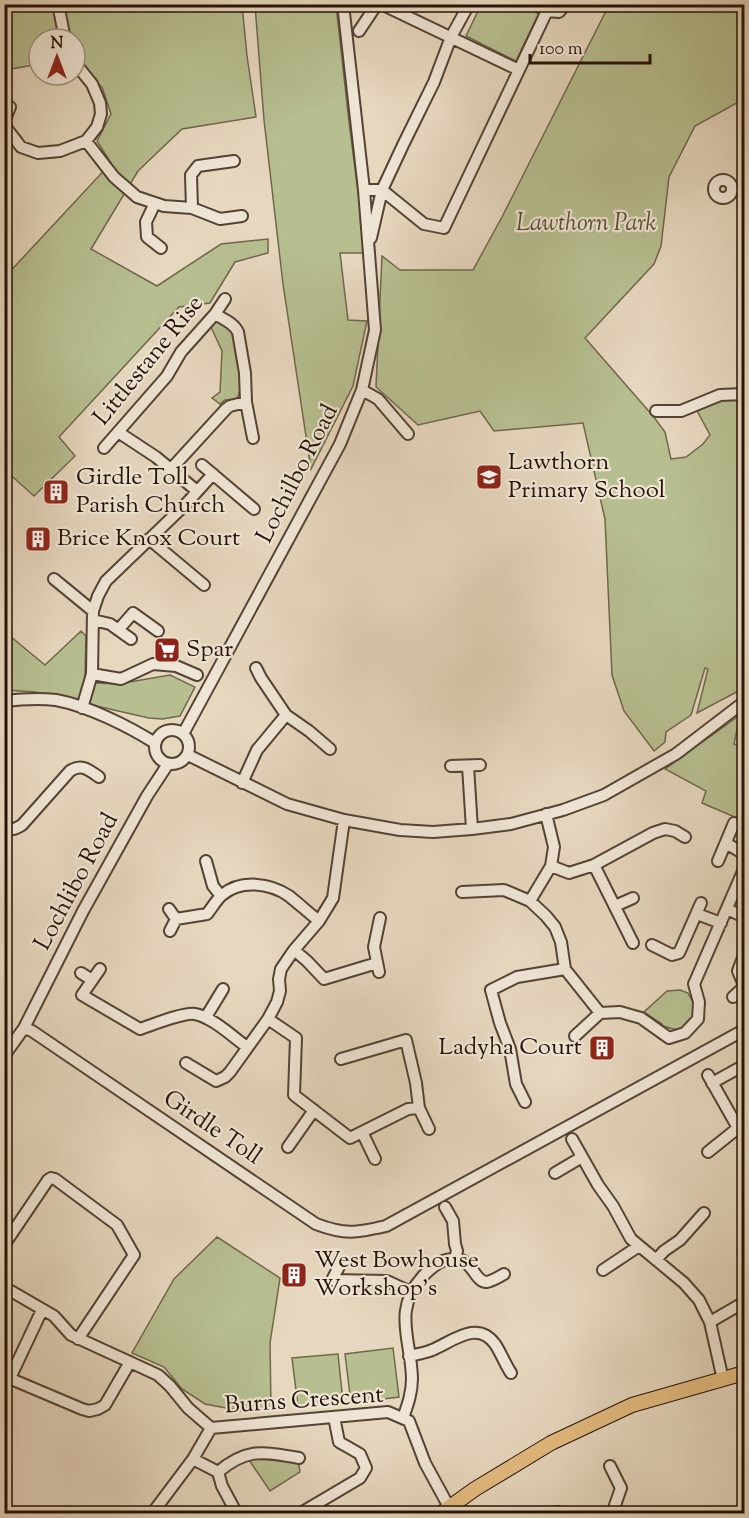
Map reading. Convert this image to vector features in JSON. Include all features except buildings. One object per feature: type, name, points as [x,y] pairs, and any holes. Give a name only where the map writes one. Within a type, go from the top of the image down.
[{"type":"main road","points":[[444,1510],[551,1443],[632,1405],[744,1373]]},
{"type":"street","points":[[58,4],[63,27]]},
{"type":"street","name":"Lochilbo Road","points":[[183,734],[340,444],[362,390],[375,330],[364,190],[343,4]]},
{"type":"street","points":[[359,32],[379,4],[519,70]]},
{"type":"street","points":[[368,247],[382,190],[434,82],[451,37],[469,4]]},
{"type":"street","points":[[534,4],[547,11],[559,12],[566,4]]},
{"type":"street","points":[[364,190],[382,190],[424,224],[444,228],[547,11]]},
{"type":"street","points":[[10,107],[4,123],[21,147],[38,153],[60,151],[86,141],[97,127],[100,103],[87,78]]},
{"type":"street","points":[[86,141],[114,177],[137,197],[164,206],[192,208],[220,219],[242,216]]},
{"type":"street","points":[[192,208],[191,175],[198,166],[234,161]]},
{"type":"street","points":[[732,186],[744,184]]},
{"type":"street","points":[[154,203],[146,222],[147,237],[161,248]]},
{"type":"street","name":"Littlestane Rise","points":[[104,448],[167,376],[181,352],[215,314],[225,299]]},
{"type":"street","points":[[215,314],[236,327],[238,332],[246,402],[253,438]]},
{"type":"street","name":"Lochilbo Road","points":[[362,390],[378,399],[408,434]]},
{"type":"street","points":[[656,411],[681,411],[720,395],[744,394]]},
{"type":"street","points":[[171,469],[226,409],[246,402]]},
{"type":"street","name":"Littlestane Rise","points":[[118,432],[156,457],[197,491]]},
{"type":"street","points":[[202,465],[254,509]]},
{"type":"street","points":[[82,708],[92,674],[93,616],[105,581],[185,505],[213,474]]},
{"type":"street","points":[[149,539],[204,585]]},
{"type":"street","points":[[54,579],[93,616],[119,629],[131,639]]},
{"type":"street","points":[[119,629],[133,613],[158,631]]},
{"type":"street","points":[[92,674],[121,680],[153,664],[176,666],[197,675]]},
{"type":"street","points":[[256,668],[286,715],[330,750]]},
{"type":"street","points":[[4,701],[54,700],[82,708],[158,738]]},
{"type":"street","points":[[188,754],[287,804],[344,820],[411,831],[472,829],[511,824],[563,810],[604,795],[676,754],[744,702]]},
{"type":"street","points":[[242,783],[257,750],[286,715]]},
{"type":"street","points":[[174,730],[183,734],[189,744],[188,754],[176,764],[164,762],[156,754],[158,738],[165,731],[174,730]]},
{"type":"street","name":"Lochlibo Road","points":[[4,1056],[24,1028],[83,911],[151,791],[164,762]]},
{"type":"street","points":[[452,766],[480,765]]},
{"type":"street","points":[[468,766],[472,829]]},
{"type":"street","points":[[4,827],[14,830],[22,825],[74,768],[86,768],[99,777]]},
{"type":"street","points":[[530,902],[551,866],[554,847],[546,814]]},
{"type":"street","points":[[186,1063],[216,1081],[220,1080],[230,1071],[268,1019],[280,991],[281,969],[319,921],[333,898],[344,820]]},
{"type":"street","points":[[718,861],[734,823]]},
{"type":"street","points":[[551,866],[569,873],[594,865],[643,838],[665,829],[675,831],[685,837]]},
{"type":"street","points":[[726,843],[744,854]]},
{"type":"street","points":[[206,861],[213,885],[221,896]]},
{"type":"street","points":[[594,865],[633,944]]},
{"type":"street","points":[[574,1036],[600,1013],[620,1012],[641,1018],[669,1038],[685,1033],[698,1019],[699,1002],[694,984],[744,869]]},
{"type":"street","points":[[176,919],[207,914],[221,896],[233,888],[255,884],[287,895],[319,921]]},
{"type":"street","points":[[462,892],[504,890],[530,902],[546,916],[555,927],[561,942],[565,969],[600,1013]]},
{"type":"street","points":[[615,906],[633,898]]},
{"type":"street","points":[[652,945],[672,955],[679,953],[699,908],[721,923]]},
{"type":"street","points":[[169,909],[176,919]]},
{"type":"street","points":[[727,909],[744,917]]},
{"type":"street","points":[[294,951],[324,979],[378,968],[374,947],[380,918]]},
{"type":"street","points":[[170,931],[176,919]]},
{"type":"street","points":[[733,997],[744,986],[738,971],[744,955]]},
{"type":"street","points":[[99,969],[79,999],[140,1029],[184,1015],[195,1014],[206,1017],[247,1047]]},
{"type":"street","points":[[525,1102],[516,1084],[510,1049],[491,990],[517,976],[565,969]]},
{"type":"street","points":[[81,973],[92,980]]},
{"type":"street","points":[[206,1017],[224,989]]},
{"type":"street","points":[[268,1019],[296,1038],[294,1095],[350,1138],[408,1109],[419,1108]]},
{"type":"street","name":"Girdle Toll","points":[[24,1028],[32,1031],[316,1224],[333,1231],[346,1233],[386,1226],[744,1030]]},
{"type":"street","points":[[341,1059],[406,1040],[419,1108],[429,1129]]},
{"type":"street","points":[[708,1152],[741,1127],[710,1079],[740,1068]]},
{"type":"street","points":[[288,1147],[314,1110]]},
{"type":"street","points":[[362,1132],[375,1159]]},
{"type":"street","points":[[572,1139],[631,1239],[692,1290],[699,1300],[710,1322],[723,1380]]},
{"type":"street","points":[[555,1173],[582,1157]]},
{"type":"street","points":[[4,1245],[51,1178],[117,1226],[134,1255],[78,1339],[71,1335],[54,1316],[4,1287]]},
{"type":"street","points":[[445,1207],[453,1221],[455,1244],[458,1251],[455,1258]]},
{"type":"street","points":[[656,1260],[704,1213]]},
{"type":"street","points":[[603,1270],[639,1246]]},
{"type":"street","points":[[403,1418],[411,1398],[412,1377],[405,1318],[406,1305],[411,1292],[436,1264],[455,1258],[469,1265],[478,1279],[483,1282],[504,1274]]},
{"type":"street","points":[[342,1263],[332,1280],[387,1281],[411,1292]]},
{"type":"street","points":[[710,1322],[741,1304],[744,1299]]},
{"type":"street","points":[[42,1310],[7,1377],[82,1409],[98,1409],[105,1406],[130,1362]]},
{"type":"street","points":[[409,1356],[431,1351],[467,1333],[477,1332],[486,1335],[494,1343],[510,1373]]},
{"type":"street","name":"Burns Crescent","points":[[78,1339],[158,1375],[188,1408],[211,1428],[388,1412],[403,1418],[409,1421],[444,1510]]},
{"type":"street","points":[[299,1514],[360,1478],[366,1467],[360,1454],[339,1442],[334,1417]]},
{"type":"street","points":[[154,1514],[193,1459],[211,1428]]},
{"type":"street","points":[[218,1472],[237,1458],[250,1454],[264,1452],[299,1458]]},
{"type":"street","points":[[193,1459],[218,1472],[222,1486],[237,1514]]},
{"type":"street","points":[[610,1466],[621,1488],[612,1514]]},
{"type":"green space","points":[[31,4],[242,5],[256,117],[182,129],[138,171],[91,249],[157,286],[221,244],[268,239],[268,253],[235,262],[210,303],[179,307],[59,437],[75,456],[34,496],[5,470],[4,278],[111,163],[97,141],[111,114],[102,87],[87,75],[87,27],[27,27],[27,66],[5,70],[5,8]]},
{"type":"green space","points":[[255,5],[336,5],[366,253],[340,253],[348,320],[367,321],[353,386],[311,469],[283,284],[264,120]]},
{"type":"green space","points":[[481,5],[522,5],[539,13],[516,61],[466,36]]},
{"type":"green space","name":"Lawthorn Park","points":[[609,5],[722,5],[744,14],[744,99],[695,126],[669,177],[661,246],[654,264],[585,338],[665,432],[671,459],[686,457],[703,444],[710,435],[694,405],[744,394],[744,688],[697,713],[708,669],[705,668],[691,715],[666,732],[665,742],[654,751],[624,711],[612,675],[605,519],[583,423],[494,431],[480,411],[418,425],[376,387],[382,256],[400,270],[473,270]]},
{"type":"green space","points":[[215,320],[220,320],[232,328],[242,385],[237,399],[225,400],[220,404],[212,398],[220,392],[222,351],[210,325]]},
{"type":"green space","points":[[4,631],[45,665],[81,631],[86,636],[85,679],[98,683],[118,684],[170,675],[195,687],[180,716],[162,719],[35,692],[5,690]]},
{"type":"green space","points":[[740,715],[734,744],[744,748],[744,821],[702,803],[706,791],[665,769]]},
{"type":"green space","points":[[680,990],[688,993],[694,1004],[692,1020],[682,1028],[663,1026],[644,1012],[667,991]]},
{"type":"green space","points":[[217,1237],[280,1278],[270,1343],[271,1409],[242,1411],[205,1404],[182,1389],[164,1367],[132,1353],[174,1279]]},
{"type":"green space","points":[[393,1348],[399,1397],[351,1403],[345,1354]]},
{"type":"green space","points":[[338,1354],[343,1402],[298,1407],[292,1358]]},
{"type":"green space","points":[[247,1457],[298,1460],[300,1472],[270,1491]]},
{"type":"place","name":"Lawthorn Primary School","points":[[489,477]]},
{"type":"place","name":"Girdle Toll Parish Church","points":[[56,492]]},
{"type":"place","name":"Brice Knox Court","points":[[38,539]]},
{"type":"place","name":"Spar","points":[[167,650]]},
{"type":"place","name":"Ladyha Court","points":[[602,1048]]},
{"type":"place","name":"West Bowhouse Workshop's","points":[[294,1275]]}]
